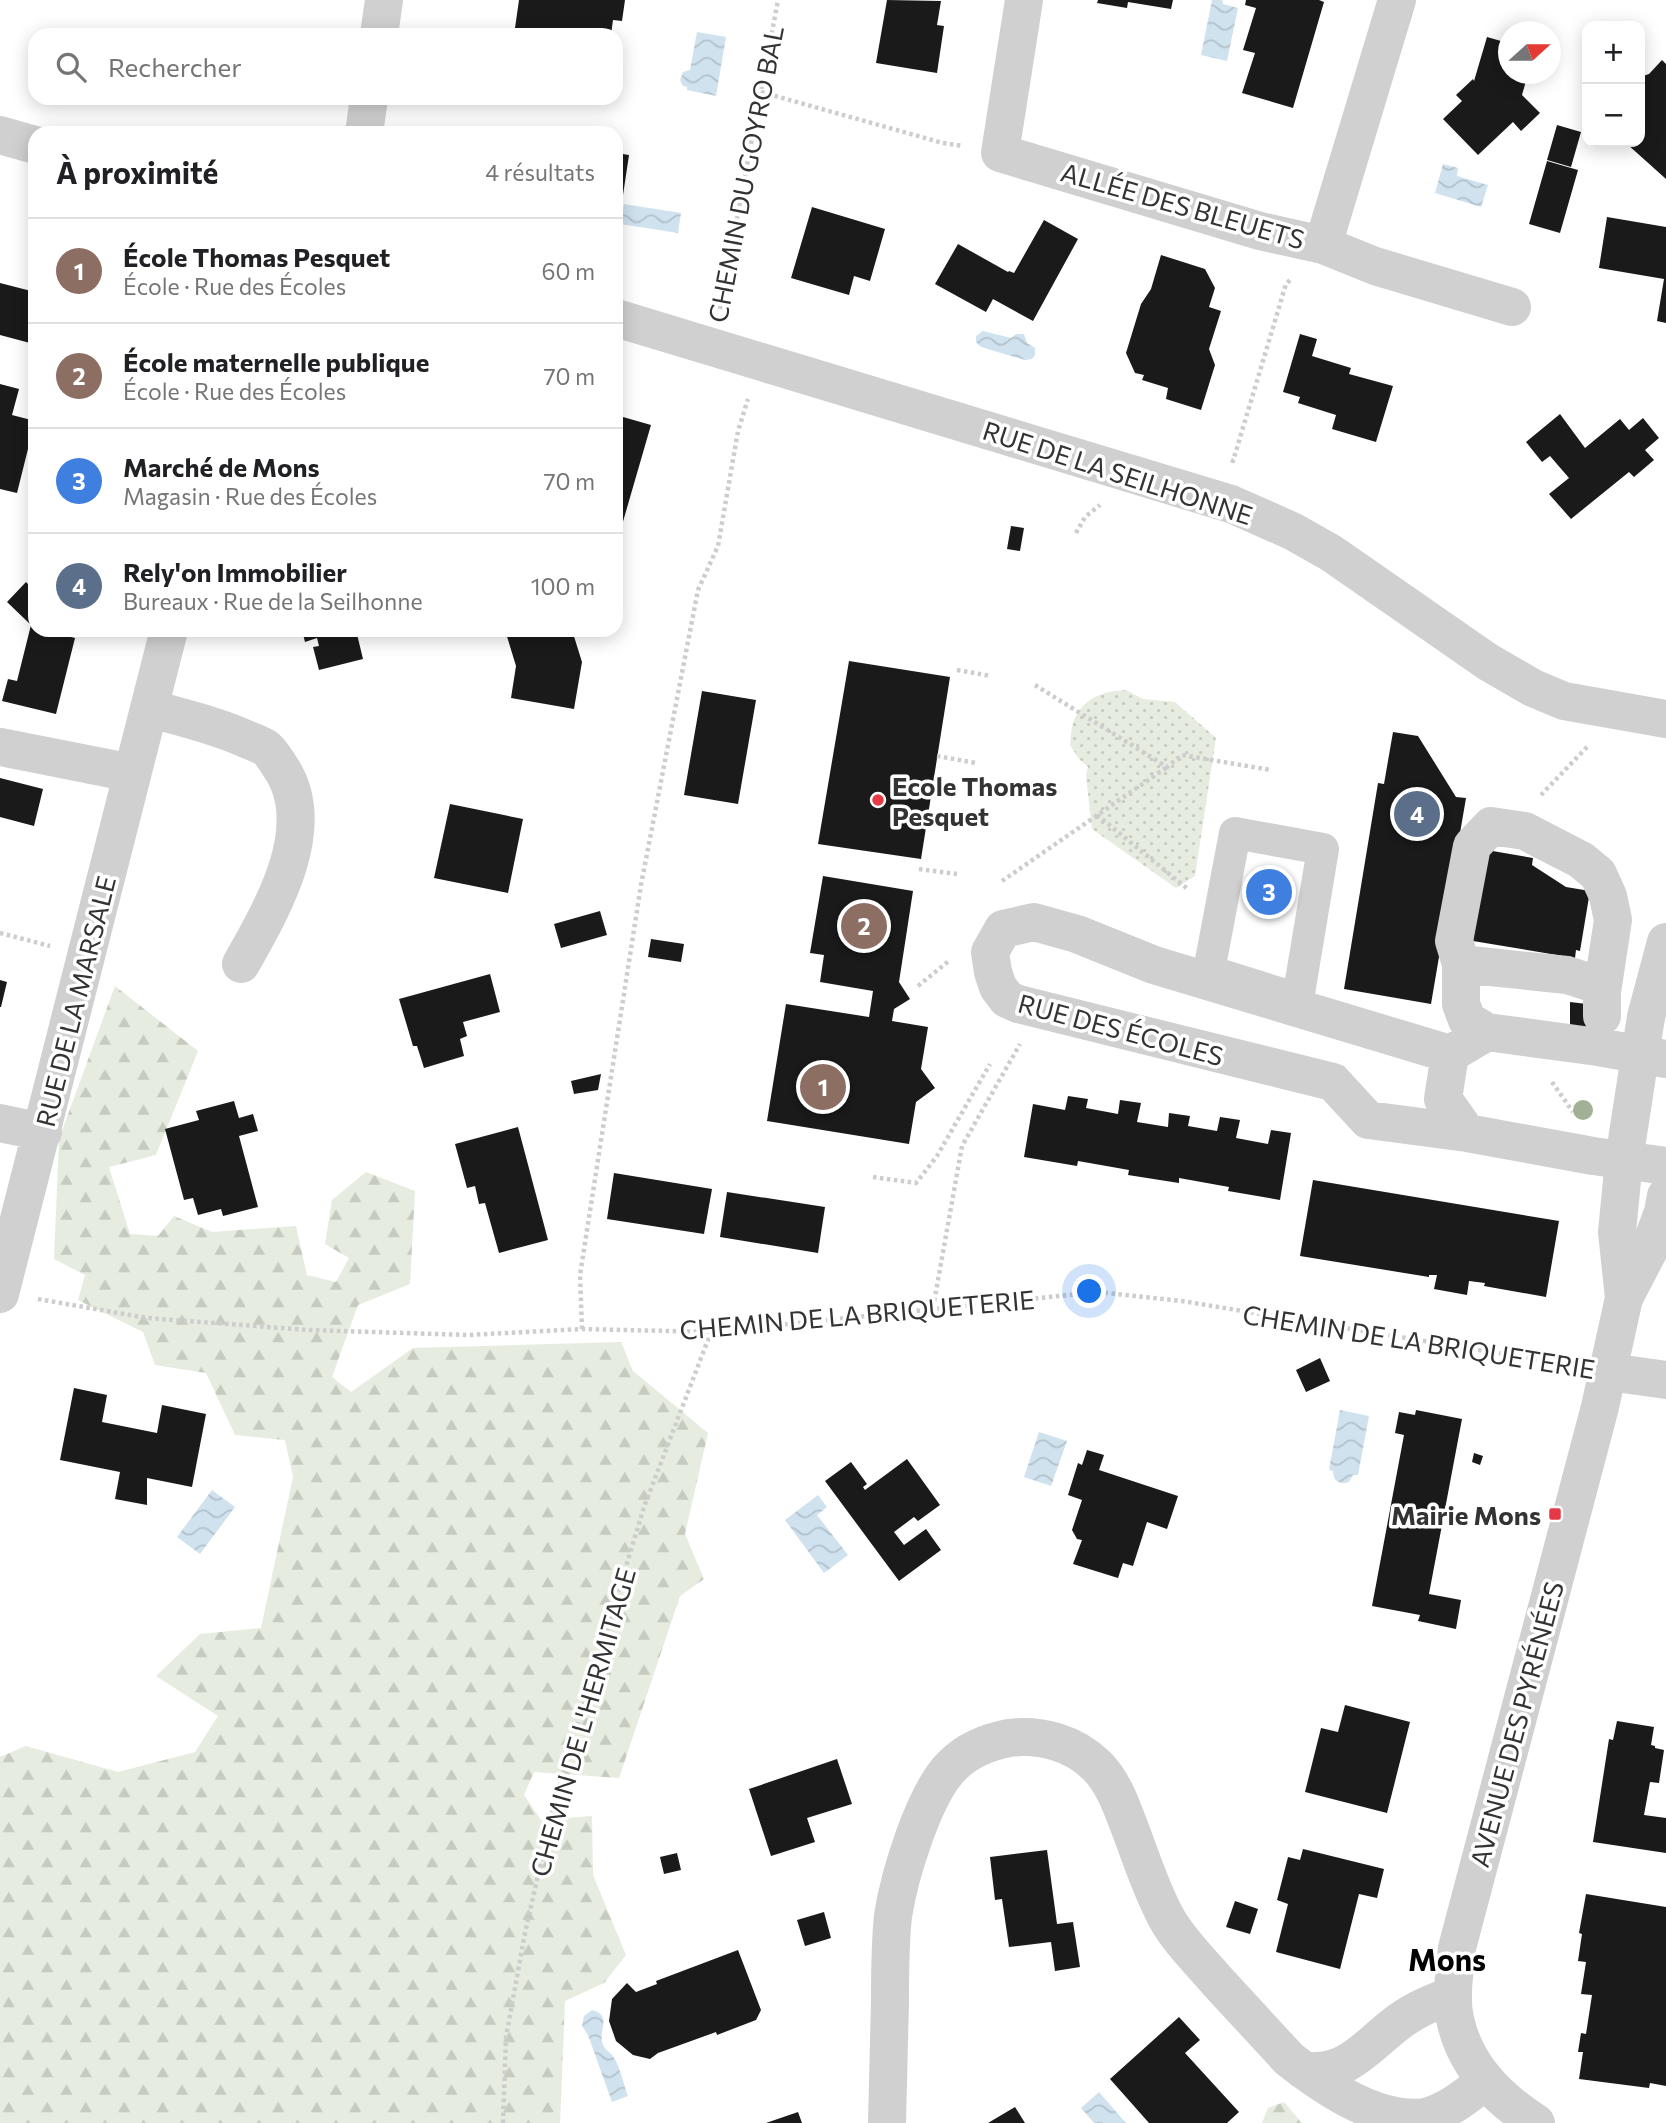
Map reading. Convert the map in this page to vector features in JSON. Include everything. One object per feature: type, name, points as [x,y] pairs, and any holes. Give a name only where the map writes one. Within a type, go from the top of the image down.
[{"type":"street","points":[[380,28],[384,0]]},
{"type":"street","points":[[1000,153],[1024,0]]},
{"type":"street","points":[[1322,245],[1397,0]]},
{"type":"street","points":[[365,126],[368,105]]},
{"type":"street","points":[[0,135],[28,143]]},
{"type":"street","name":"ALLÉE DES BLEUETS","points":[[1000,153],[1260,231],[1322,245],[1375,266],[1511,307]]},
{"type":"street","name":"RUE DE LA SEILHONNE","points":[[623,320],[1231,504],[1292,531],[1331,553],[1488,663],[1533,688],[1564,701],[1666,719]]},
{"type":"street","name":"RUE DE LA MARSALE","points":[[1,1293],[167,637]]},
{"type":"street","points":[[149,708],[230,732],[268,749],[286,775],[296,805],[294,841],[286,875],[271,911],[241,964]]},
{"type":"street","points":[[0,747],[132,773]]},
{"type":"street","points":[[1491,826],[1525,831],[1581,860],[1598,874],[1608,896],[1613,920],[1602,992],[1602,1014],[1629,1053],[1487,1032],[1467,1020],[1461,1004],[1461,964],[1454,941],[1472,846],[1491,826]]},
{"type":"street","points":[[1235,833],[1323,849],[1298,999],[1209,971],[1223,896],[1235,833]]},
{"type":"street","name":"RUE DES ÉCOLES","points":[[1450,1054],[1154,965],[1077,934],[1034,922],[1003,929],[990,952],[998,986],[1007,999],[1041,1010],[1333,1082],[1368,1120],[1467,1133],[1599,1156]]},
{"type":"street","name":"AVENUE DES PYRÉNÉES","points":[[1624,1298],[1617,1232],[1599,1156],[1629,1053],[1646,1017],[1666,942]]},
{"type":"street","points":[[1461,964],[1567,975],[1592,983],[1602,992]]},
{"type":"street","points":[[1467,1133],[1443,1099],[1450,1054],[1487,1032]]},
{"type":"street","points":[[0,1122],[43,1132]]},
{"type":"street","points":[[1599,1156],[1666,1166]]},
{"type":"street","name":"AVENUE DES PYRÉNÉES","points":[[1536,2123],[1502,2099],[1486,2081],[1468,2052],[1455,2019],[1453,1995],[1457,1948],[1608,1372],[1624,1298],[1649,1250],[1666,1196]]},
{"type":"street","name":"CHEMIN DE LA BRIQUETERIE","points":[[1608,1372],[1666,1380]]},
{"type":"street","points":[[887,2123],[894,1915],[913,1839],[941,1779],[951,1767],[983,1745],[1022,1736],[1064,1744],[1080,1752],[1097,1766],[1109,1781],[1153,1889],[1168,1920],[1184,1944],[1289,2059],[1303,2070],[1349,2102],[1376,2113],[1401,2118],[1425,2117],[1451,2106],[1486,2081]]},
{"type":"street","points":[[1303,2070],[1318,2072],[1347,2063],[1367,2050],[1399,2021],[1423,2006],[1453,1995]]},
{"type":"path","name":"CHEMIN DU GOYRO BAL","points":[[712,348],[778,0]]},
{"type":"path","points":[[761,92],[943,143],[1000,153]]},
{"type":"path","points":[[1220,459],[1233,461],[1286,284],[1322,245]]},
{"type":"path","points":[[582,1329],[580,1275],[644,872],[698,590],[718,546],[738,431],[758,362]]},
{"type":"path","points":[[1076,533],[1085,517],[1099,506],[1112,501]]},
{"type":"path","points":[[957,670],[991,676]]},
{"type":"path","points":[[1035,685],[1167,767]]},
{"type":"path","points":[[1515,829],[1524,814],[1594,740]]},
{"type":"path","points":[[1002,881],[1182,755],[1271,769]]},
{"type":"path","points":[[937,756],[976,763]]},
{"type":"path","points":[[1097,815],[1188,890],[1223,896]]},
{"type":"path","points":[[919,869],[957,874]]},
{"type":"path","points":[[0,933],[87,955]]},
{"type":"path","points":[[933,1308],[962,1146],[1041,1010]]},
{"type":"path","points":[[1543,1040],[1540,1065],[1586,1129],[1599,1156]]},
{"type":"path","points":[[873,1177],[916,1183],[937,1156],[989,1064]]},
{"type":"path","name":"CHEMIN DE LA BRIQUETERIE","points":[[1,1293],[147,1318],[309,1330],[468,1335],[582,1329],[711,1332],[1098,1292],[1182,1301],[1608,1372]]},
{"type":"path","name":"CHEMIN DE L'HERMITAGE","points":[[503,2123],[506,2037],[524,1933],[554,1804],[644,1507],[711,1332]]},
{"type":"green space","points":[[1126,690],[1143,699],[1175,702],[1216,738],[1195,876],[1176,888],[1092,829],[1086,776],[1088,767],[1070,745],[1073,723],[1082,707],[1101,694]]},
{"type":"green space","points":[[115,986],[198,1051],[156,1155],[109,1167],[130,1234],[158,1236],[174,1216],[212,1232],[296,1226],[307,1275],[336,1282],[349,1258],[325,1244],[332,1200],[366,1172],[415,1191],[410,1284],[358,1305],[332,1377],[351,1392],[413,1348],[621,1342],[633,1371],[708,1433],[685,1534],[704,1579],[680,1596],[619,1778],[534,1772],[524,1795],[541,1820],[592,1816],[593,1875],[626,1955],[604,1983],[565,2001],[560,2123],[0,2123],[0,1757],[26,1746],[118,1772],[195,1752],[218,1716],[156,1676],[200,1634],[261,1628],[293,1477],[285,1440],[235,1435],[206,1373],[155,1365],[143,1332],[78,1300],[85,1275],[54,1259],[59,1139]]},
{"type":"green space","points":[[1284,2102],[1302,2123],[1262,2123],[1268,2108]]},
{"type":"water","points":[[1212,0],[1222,0],[1223,4],[1238,8],[1227,61],[1201,55]]},
{"type":"water","points":[[697,32],[726,37],[716,96],[687,90],[680,80],[683,72],[690,70]]},
{"type":"water","points":[[1443,164],[1458,168],[1457,176],[1488,185],[1481,207],[1435,193]]},
{"type":"water","points":[[624,204],[681,213],[678,233],[623,224]]},
{"type":"water","points":[[983,331],[1011,338],[1016,334],[1024,334],[1027,343],[1035,348],[1035,355],[1032,359],[1025,360],[981,347],[976,342],[976,336]]},
{"type":"water","points":[[1340,1410],[1369,1416],[1358,1475],[1353,1475],[1346,1483],[1338,1481],[1333,1471],[1329,1470]]},
{"type":"water","points":[[1039,1432],[1067,1441],[1051,1486],[1024,1477]]},
{"type":"water","points":[[212,1490],[235,1507],[200,1554],[177,1537]]},
{"type":"water","points":[[818,1495],[827,1507],[817,1515],[848,1555],[824,1573],[785,1520]]},
{"type":"water","points":[[592,2010],[602,2015],[602,2042],[617,2063],[628,2096],[612,2102],[588,2035],[582,2026],[584,2016]]},
{"type":"water","points":[[1099,2092],[1126,2123],[1094,2123],[1081,2108]]},
{"type":"building","points":[[519,0],[625,0],[622,21],[613,20],[612,28],[515,28]]},
{"type":"building","points":[[887,0],[941,1],[937,25],[944,26],[937,73],[876,63]]},
{"type":"building","points":[[1098,0],[1173,0],[1171,9],[1128,2],[1127,8],[1097,3]]},
{"type":"building","points":[[1246,0],[1324,2],[1293,108],[1242,93],[1255,53],[1243,50],[1256,8],[1245,5]]},
{"type":"building","points":[[1487,37],[1498,40],[1498,84],[1525,84],[1522,95],[1540,113],[1521,131],[1513,122],[1478,155],[1443,119],[1462,101],[1456,95],[1473,79],[1474,81]]},
{"type":"building","points":[[1662,60],[1666,64],[1666,179],[1630,147],[1645,147],[1645,75]]},
{"type":"building","points":[[1557,125],[1581,132],[1571,167],[1547,160]]},
{"type":"building","points":[[623,154],[629,155],[623,195]]},
{"type":"building","points":[[1547,161],[1578,170],[1560,233],[1529,224]]},
{"type":"building","points":[[812,207],[885,229],[870,281],[854,276],[849,295],[791,278]]},
{"type":"building","points":[[1607,217],[1666,227],[1666,323],[1657,321],[1664,279],[1599,268]]},
{"type":"building","points":[[1044,220],[1078,239],[1033,321],[993,299],[986,312],[935,284],[958,244],[1014,273]]},
{"type":"building","points":[[1161,255],[1205,269],[1215,288],[1209,307],[1221,311],[1209,349],[1215,365],[1201,410],[1166,399],[1168,388],[1142,380],[1144,375],[1135,373],[1126,353],[1141,304],[1151,289]]},
{"type":"building","points":[[0,283],[28,290],[28,342],[0,335]]},
{"type":"building","points":[[1300,334],[1317,339],[1312,356],[1351,368],[1349,374],[1393,386],[1376,442],[1332,429],[1336,415],[1298,403],[1300,397],[1283,392]]},
{"type":"building","points":[[0,384],[19,389],[12,415],[28,419],[28,449],[17,493],[0,489]]},
{"type":"building","points":[[1560,414],[1585,448],[1620,419],[1629,430],[1643,418],[1659,438],[1645,450],[1654,460],[1634,477],[1629,472],[1571,519],[1549,494],[1569,478],[1550,456],[1542,462],[1526,442]]},
{"type":"building","points":[[623,417],[651,425],[623,522]]},
{"type":"building","points":[[1011,526],[1024,528],[1020,551],[1007,549]]},
{"type":"building","points":[[26,582],[28,622],[7,602]]},
{"type":"building","points":[[28,637],[75,638],[56,714],[2,701],[8,679],[17,681]]},
{"type":"building","points":[[304,637],[358,637],[363,659],[319,670],[313,647],[319,646],[317,638],[305,642]]},
{"type":"building","points":[[507,637],[574,637],[582,662],[574,709],[511,698],[516,666]]},
{"type":"building","name":"Ecole Thomas Pesquet","points":[[849,661],[950,677],[921,859],[818,844]]},
{"type":"building","points":[[702,691],[756,700],[738,804],[684,795]]},
{"type":"building","points":[[1393,732],[1418,736],[1456,797],[1466,798],[1431,1004],[1344,989],[1378,783],[1384,784]]},
{"type":"building","points":[[0,778],[43,789],[34,826],[0,817]]},
{"type":"building","points":[[450,804],[523,819],[508,893],[434,878]]},
{"type":"building","points":[[1481,849],[1533,858],[1532,865],[1566,887],[1590,891],[1580,951],[1576,950],[1575,958],[1473,941]]},
{"type":"building","points":[[823,876],[913,891],[899,982],[910,999],[894,1009],[892,1021],[928,1027],[921,1069],[935,1088],[916,1102],[909,1144],[767,1121],[786,1004],[869,1017],[873,991],[820,982],[824,955],[810,953]]},
{"type":"building","points":[[600,911],[607,935],[561,948],[554,924]]},
{"type":"building","points":[[651,939],[684,944],[681,962],[648,957]]},
{"type":"building","points":[[490,974],[500,1012],[463,1022],[467,1036],[460,1039],[464,1056],[424,1068],[417,1046],[413,1046],[399,999]]},
{"type":"building","points":[[0,980],[7,982],[1,1007],[0,1007]]},
{"type":"building","points":[[1570,1002],[1587,1004],[1589,1032],[1570,1030]]},
{"type":"building","points":[[601,1074],[598,1090],[574,1094],[571,1081]]},
{"type":"building","points":[[1068,1096],[1088,1099],[1086,1108],[1118,1114],[1120,1100],[1141,1103],[1137,1122],[1168,1127],[1169,1113],[1190,1116],[1188,1126],[1217,1131],[1220,1117],[1240,1120],[1236,1138],[1268,1144],[1271,1130],[1291,1133],[1280,1200],[1228,1191],[1229,1187],[1179,1178],[1179,1183],[1128,1175],[1129,1170],[1078,1161],[1077,1166],[1024,1157],[1033,1104],[1065,1110]]},
{"type":"building","points":[[234,1101],[239,1118],[253,1114],[258,1131],[239,1136],[258,1207],[223,1216],[221,1209],[198,1215],[193,1198],[184,1200],[165,1129],[199,1120],[196,1111]]},
{"type":"building","points":[[518,1127],[548,1240],[499,1253],[485,1203],[479,1204],[475,1186],[467,1188],[455,1144]]},
{"type":"building","points":[[614,1173],[712,1189],[704,1234],[607,1219]]},
{"type":"building","points":[[1313,1180],[1559,1221],[1546,1297],[1469,1281],[1467,1295],[1434,1289],[1437,1275],[1429,1277],[1300,1256]]},
{"type":"building","points":[[727,1192],[825,1207],[818,1253],[720,1237]]},
{"type":"building","points":[[1320,1358],[1330,1381],[1306,1392],[1296,1370]]},
{"type":"building","points":[[74,1388],[107,1395],[102,1422],[157,1433],[162,1405],[206,1414],[192,1487],[147,1478],[147,1505],[115,1499],[120,1472],[60,1460]]},
{"type":"building","points":[[1416,1410],[1462,1419],[1429,1594],[1461,1600],[1456,1629],[1418,1621],[1420,1615],[1372,1606],[1404,1435],[1395,1433],[1399,1412],[1415,1415]]},
{"type":"building","points":[[1087,1450],[1104,1455],[1099,1470],[1178,1496],[1167,1529],[1147,1522],[1133,1566],[1123,1563],[1118,1578],[1073,1564],[1082,1540],[1077,1539],[1072,1530],[1082,1500],[1068,1495],[1078,1463],[1082,1465]]},
{"type":"building","points":[[1474,1453],[1483,1456],[1480,1465],[1472,1462]]},
{"type":"building","points":[[907,1459],[940,1505],[918,1521],[914,1517],[894,1532],[904,1545],[926,1529],[941,1550],[899,1581],[825,1481],[851,1462],[867,1484],[863,1487],[865,1490]]},
{"type":"building","points":[[1345,1705],[1410,1722],[1387,1813],[1305,1792],[1321,1728],[1338,1732]]},
{"type":"building","points":[[1617,1721],[1654,1727],[1651,1745],[1664,1750],[1659,1783],[1650,1782],[1644,1815],[1666,1818],[1666,1853],[1593,1842],[1609,1739],[1613,1740]]},
{"type":"building","points":[[837,1759],[852,1804],[807,1818],[815,1842],[771,1856],[749,1789]]},
{"type":"building","points":[[1303,1849],[1384,1869],[1377,1898],[1359,1894],[1340,1969],[1276,1952],[1288,1904],[1277,1900],[1288,1857],[1300,1860]]},
{"type":"building","points":[[1047,1850],[1057,1924],[1073,1922],[1080,1967],[1055,1971],[1051,1942],[1009,1947],[1002,1899],[995,1900],[990,1857]]},
{"type":"building","points":[[677,1853],[681,1870],[664,1874],[660,1857]]},
{"type":"building","points":[[1586,1894],[1666,1907],[1666,2086],[1650,2083],[1649,2088],[1579,2079],[1583,2052],[1578,2052],[1581,2033],[1586,2034],[1592,1995],[1581,1994],[1586,1962],[1578,1961],[1582,1934],[1579,1933]]},
{"type":"building","points":[[1235,1901],[1258,1909],[1250,1934],[1226,1927]]},
{"type":"building","points":[[824,1912],[831,1938],[805,1946],[797,1920]]},
{"type":"building","points":[[738,1950],[761,2010],[756,2020],[658,2053],[650,2059],[633,2055],[616,2041],[609,2021],[612,1999],[627,1983],[636,1992],[657,1984],[656,1981]]},
{"type":"building","points":[[1179,2017],[1200,2040],[1185,2053],[1239,2112],[1227,2123],[1149,2123],[1110,2079]]},
{"type":"building","points":[[1015,2107],[1025,2123],[988,2123]]},
{"type":"building","points":[[798,2112],[802,2123],[766,2123]]},
{"type":"place","name":"Ecole Thomas Pesquet","points":[[878,800]]},
{"type":"place","name":"Rely'on Immobilier","points":[[1417,814]]},
{"type":"place","name":"Marché de Mons","points":[[1269,892]]},
{"type":"place","name":"École maternelle publique","points":[[864,926]]},
{"type":"place","name":"École Thomas Pesquet","points":[[823,1087]]},
{"type":"place","name":"Mairie Mons","points":[[1555,1514]]},
{"type":"district","name":"Mons","points":[[1447,1958]]}]
